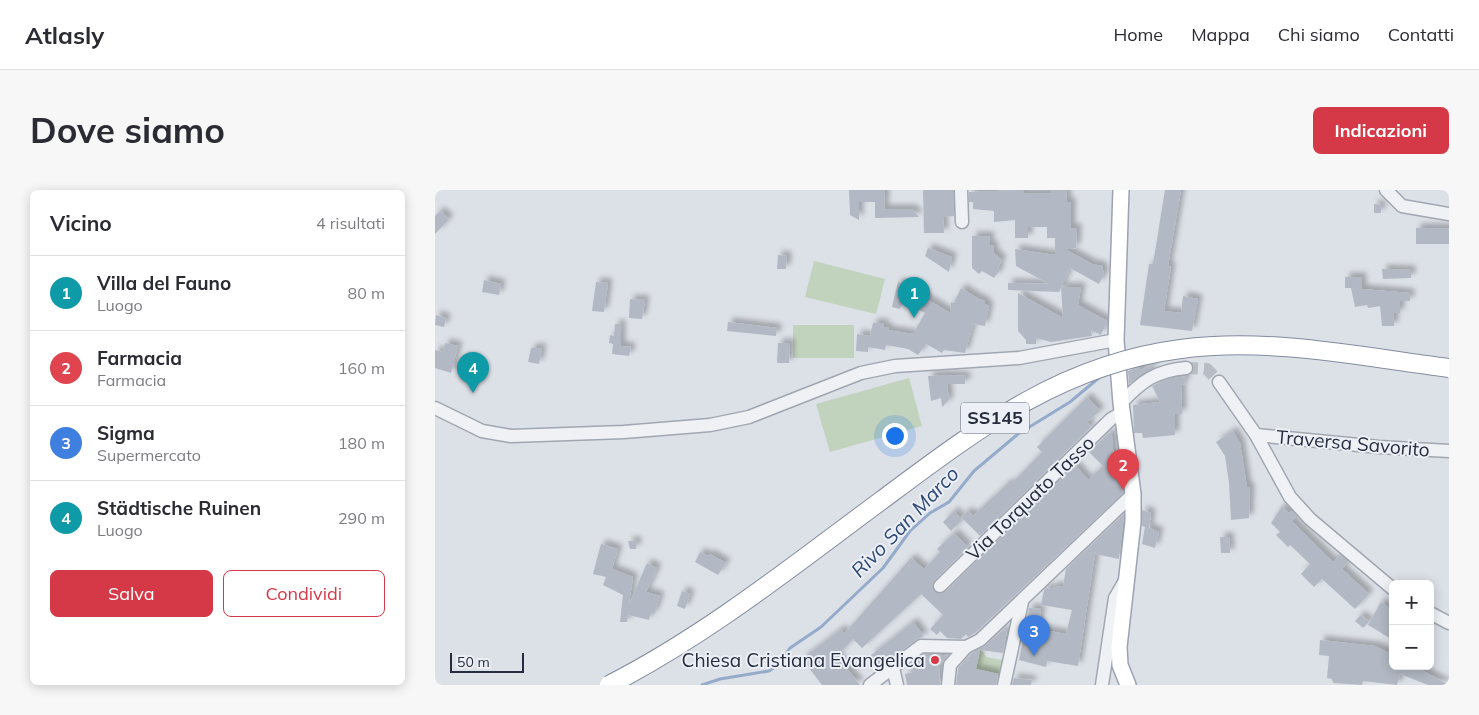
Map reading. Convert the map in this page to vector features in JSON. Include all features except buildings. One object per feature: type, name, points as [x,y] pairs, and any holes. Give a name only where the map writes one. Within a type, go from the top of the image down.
[{"type":"highway","name":"SS145","points":[[609,685],[667,653],[745,602],[998,416],[1065,380],[1101,366],[1142,355],[1183,348],[1221,346],[1313,351],[1449,368]]},
{"type":"main road","points":[[1121,190],[1116,340],[1121,408],[1133,494],[1133,522],[1119,647],[1120,665],[1127,685]]},
{"type":"street","points":[[961,190],[962,222]]},
{"type":"street","points":[[1386,190],[1402,206],[1449,214]]},
{"type":"street","points":[[435,408],[482,432],[511,436],[624,432],[710,425],[749,417],[861,373],[895,366],[1019,358],[1116,340]]},
{"type":"street","name":"Via Torquato Tasso","points":[[940,586],[1111,419],[1137,386],[1165,370],[1185,368]]},
{"type":"street","points":[[1219,382],[1256,435],[1290,497],[1311,519],[1389,586]]},
{"type":"street","name":"Traversa Savorito","points":[[1256,435],[1379,447],[1449,451]]},
{"type":"street","points":[[948,685],[951,665],[966,647],[980,640],[1022,602],[1133,494]]},
{"type":"street","points":[[1102,685],[1115,598],[1127,578]]},
{"type":"street","points":[[1004,685],[1022,602]]},
{"type":"street","points":[[1434,615],[1449,623]]},
{"type":"street","points":[[870,685],[921,646],[966,647]]},
{"type":"street","points":[[893,668],[897,685]]},
{"type":"green space","points":[[814,261],[885,279],[876,314],[805,297]]},
{"type":"green space","points":[[793,325],[854,325],[854,358],[793,358]]},
{"type":"green space","points":[[909,378],[922,426],[830,452],[816,404]]},
{"type":"green space","points":[[980,647],[986,657],[1007,661],[1004,675],[982,670],[973,685]]},
{"type":"waterway","name":"Rivo San Marco","points":[[702,685],[720,679],[769,671],[778,665],[790,648],[821,627],[883,568],[910,531],[930,513],[949,502],[974,471],[1018,434],[1070,402],[1100,377]]},
{"type":"tunnel","points":[[1186,368],[1207,369],[1219,382]]},
{"type":"place","name":"Villa del Fauno","points":[[914,318]]},
{"type":"place","name":"Städtische Ruinen","points":[[473,393]]},
{"type":"place","name":"Farmacia","points":[[1123,490]]},
{"type":"place","name":"Sigma","points":[[1034,656]]},
{"type":"place","name":"Chiesa Cristiana Evangelica","points":[[935,660]]}]
